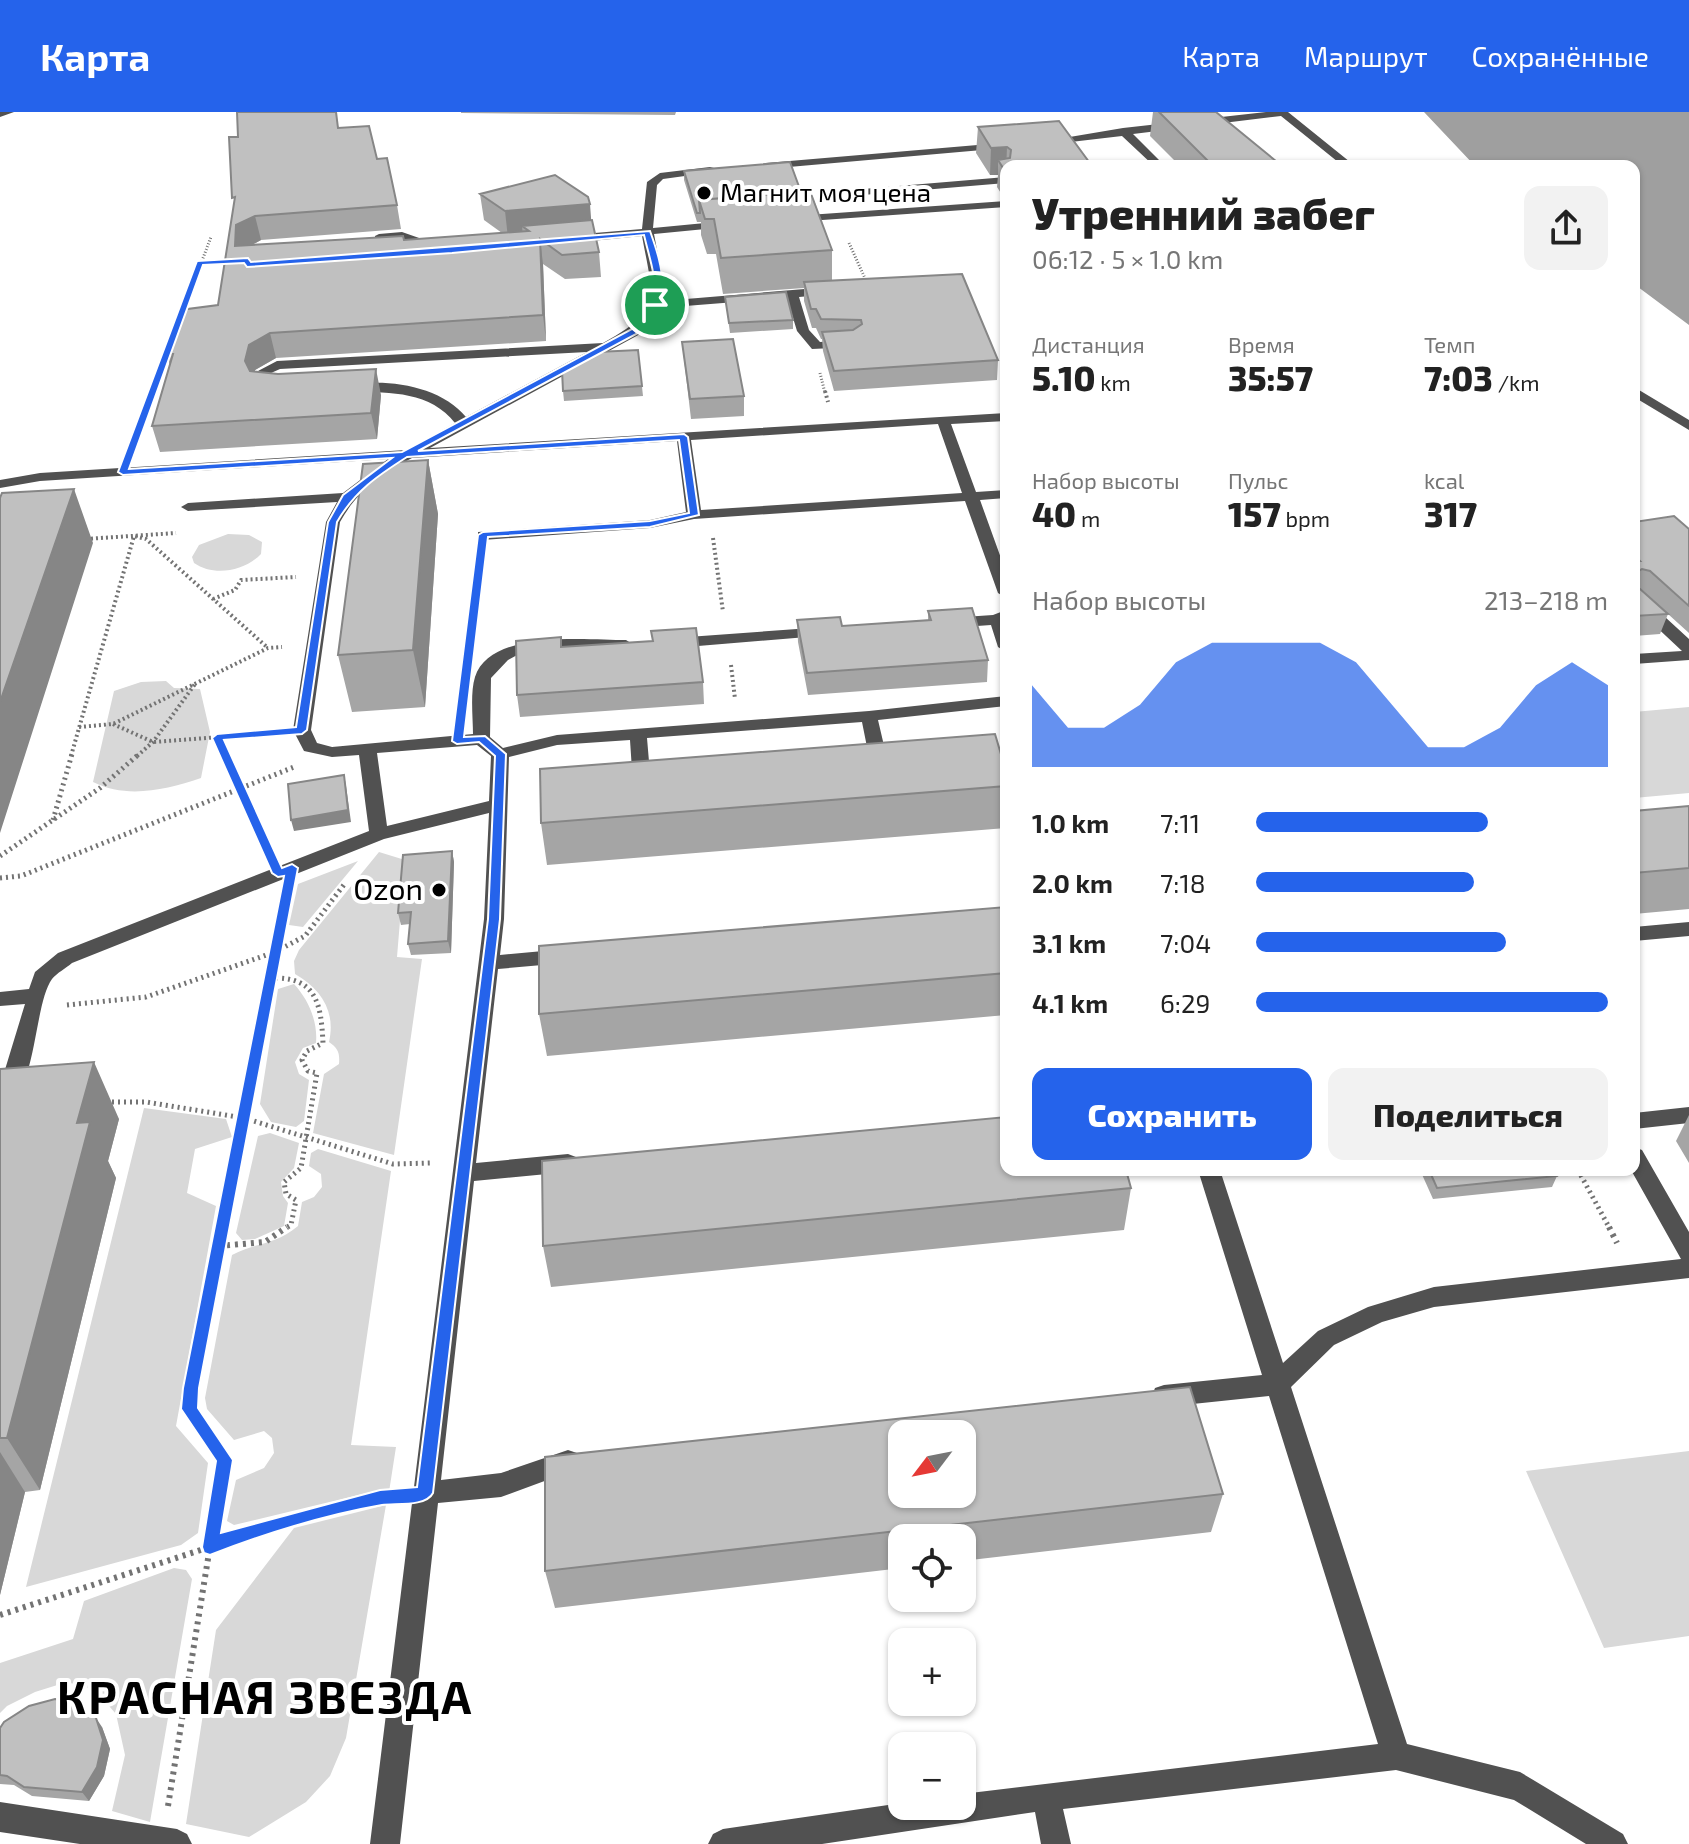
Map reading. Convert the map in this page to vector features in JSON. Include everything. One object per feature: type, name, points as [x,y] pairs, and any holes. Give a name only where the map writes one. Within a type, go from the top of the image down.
[{"type":"street","points":[[0,114],[9,112]]},
{"type":"street","points":[[1024,144],[1074,144],[1123,131],[1283,112],[1343,160]]},
{"type":"street","points":[[1206,121],[1217,130]]},
{"type":"street","points":[[1123,131],[1154,160]]},
{"type":"street","points":[[753,167],[820,179],[940,168],[1009,145]]},
{"type":"street","points":[[820,179],[940,168],[1000,179]]},
{"type":"street","points":[[500,754],[481,739],[332,752],[310,747],[302,730],[333,522],[347,497],[404,454],[637,330],[652,316],[660,291],[648,232],[651,184],[660,176],[723,169]]},
{"type":"street","points":[[820,179],[837,216]]},
{"type":"street","points":[[776,221],[1000,204]]},
{"type":"street","points":[[557,241],[745,223]]},
{"type":"street","points":[[372,238],[413,238],[424,253],[403,254]]},
{"type":"street","points":[[655,305],[870,289]]},
{"type":"street","points":[[792,293],[803,331],[817,346],[853,343]]},
{"type":"street","points":[[287,392],[264,392],[261,388],[268,367],[609,347]]},
{"type":"street","points":[[333,389],[387,388],[421,395],[446,405],[463,423]]},
{"type":"street","points":[[1640,395],[1689,426]]},
{"type":"street","points":[[0,484],[40,477],[1000,417]]},
{"type":"street","points":[[943,420],[1000,576]]},
{"type":"street","points":[[684,437],[694,515]]},
{"type":"street","points":[[483,535],[650,524],[694,515],[1000,494]]},
{"type":"street","points":[[188,507],[347,497]]},
{"type":"street","points":[[1640,603],[1689,648]]},
{"type":"street","points":[[933,624],[1000,618]]},
{"type":"street","points":[[481,739],[483,677],[505,653],[516,649],[585,644],[656,644],[838,631]]},
{"type":"street","points":[[1640,659],[1689,655]]},
{"type":"street","points":[[500,754],[557,740],[869,716],[1000,702]]},
{"type":"street","points":[[869,716],[880,767]]},
{"type":"street","points":[[638,734],[643,785]]},
{"type":"street","points":[[367,748],[379,834]]},
{"type":"street","points":[[385,1844],[494,919],[500,754]]},
{"type":"street","points":[[0,1103],[13,1084],[42,977],[65,958],[379,834],[498,805]]},
{"type":"street","points":[[1640,933],[1689,929]]},
{"type":"street","points":[[489,963],[583,955]]},
{"type":"street","points":[[0,999],[36,1001]]},
{"type":"street","points":[[1640,1120],[1689,1115]]},
{"type":"street","points":[[464,1168],[588,1161]]},
{"type":"street","points":[[1640,1167],[1689,1253]]},
{"type":"street","points":[[1211,1176],[1396,1756]]},
{"type":"street","points":[[1134,1399],[1277,1384],[1326,1338],[1376,1314],[1434,1297],[1689,1268]]},
{"type":"street","points":[[425,1493],[501,1485],[569,1461],[585,1459]]},
{"type":"street","points":[[723,1844],[1046,1796],[1396,1756],[1520,1787],[1613,1844]]},
{"type":"street","points":[[1046,1796],[1056,1844]]},
{"type":"street","points":[[0,1817],[169,1843]]},
{"type":"path","points":[[123,472],[211,237]]},
{"type":"path","points":[[852,249],[870,289]]},
{"type":"path","points":[[200,263],[236,261]]},
{"type":"path","points":[[817,346],[816,358],[831,411]]},
{"type":"path","points":[[151,391],[164,390]]},
{"type":"path","points":[[74,540],[180,532]]},
{"type":"path","points":[[467,645],[483,535]]},
{"type":"path","points":[[79,727],[113,724],[268,648],[146,539],[134,536]]},
{"type":"path","points":[[53,820],[134,536]]},
{"type":"path","points":[[212,599],[235,590],[241,580],[325,574]]},
{"type":"path","points":[[0,856],[100,788],[153,742],[195,684]]},
{"type":"path","points":[[113,724],[153,742],[302,730]]},
{"type":"path","points":[[169,1843],[224,1460],[189,1409],[191,1388],[275,952],[285,871],[240,789],[217,738]]},
{"type":"path","points":[[0,878],[21,876],[332,752]]},
{"type":"path","points":[[36,1001],[146,997],[275,952],[305,936],[364,859],[379,834]]},
{"type":"path","points":[[219,1246],[265,1242],[291,1225],[296,1200],[286,1194],[284,1182],[301,1168],[317,1073],[308,1071],[302,1060],[307,1051],[323,1043],[321,1009],[315,995],[302,984],[290,977],[270,978]]},
{"type":"path","points":[[103,1102],[146,1102],[244,1118],[393,1164],[464,1168]]},
{"type":"path","points":[[1581,1176],[1634,1275]]},
{"type":"path","points":[[0,1615],[210,1547],[231,1536],[380,1498],[425,1493]]},
{"type":"shaded area","points":[[1424,112],[1689,112],[1689,325],[1640,288],[1640,160],[1469,160]]},
{"type":"shaded area","points":[[228,534],[249,535],[262,542],[261,554],[247,565],[229,570],[211,570],[194,563],[192,557],[199,545]]},
{"type":"shaded area","points":[[166,681],[174,688],[200,689],[210,732],[201,778],[146,791],[119,790],[93,782],[114,691],[141,682]]},
{"type":"shaded area","points":[[1689,707],[1689,793],[1640,797],[1640,711]]},
{"type":"shaded area","points":[[379,852],[405,860],[397,957],[422,959],[394,1155],[313,1133],[324,1074],[339,1064],[339,1057],[329,1042],[330,1020],[324,1002],[312,987],[295,974],[294,961],[299,950]]},
{"type":"shaded area","points":[[358,861],[303,927],[289,925],[298,884]]},
{"type":"shaded area","points":[[294,984],[311,1011],[316,1035],[316,1043],[303,1048],[295,1062],[299,1074],[309,1080],[304,1121],[296,1127],[271,1122],[260,1104],[278,989]]},
{"type":"shaded area","points":[[144,1108],[226,1119],[232,1137],[195,1149],[187,1193],[216,1206],[176,1426],[208,1463],[198,1533],[181,1545],[26,1587]]},
{"type":"shaded area","points":[[270,1133],[299,1143],[294,1168],[281,1182],[283,1196],[288,1203],[284,1226],[255,1239],[242,1240],[236,1233],[258,1136]]},
{"type":"shaded area","points":[[318,1149],[391,1171],[351,1445],[396,1447],[389,1492],[375,1491],[234,1525],[227,1521],[236,1480],[264,1468],[274,1453],[272,1438],[264,1431],[234,1440],[207,1409],[205,1398],[232,1255],[273,1241],[298,1226],[302,1202],[314,1197],[322,1187],[321,1174],[309,1166],[311,1153]]},
{"type":"shaded area","points":[[1689,1451],[1689,1636],[1604,1648],[1526,1471]]},
{"type":"shaded area","points":[[386,1505],[346,1738],[330,1776],[306,1802],[249,1837],[186,1824],[216,1630],[294,1528]]},
{"type":"shaded area","points":[[174,1568],[186,1570],[192,1579],[150,1822],[112,1811],[125,1755],[116,1714],[95,1690],[67,1682],[35,1692],[7,1706],[0,1713],[0,1663],[73,1639],[84,1601]]},
{"type":"building","points":[[237,112],[336,112],[338,128],[369,126],[377,159],[387,158],[397,205],[255,216],[236,225],[235,246],[403,236],[404,240],[529,231],[522,226],[592,220],[599,252],[562,255],[540,239],[543,315],[270,333],[249,345],[245,361],[250,371],[278,374],[376,369],[371,413],[152,426],[173,354],[167,354],[180,310],[218,305],[235,197],[232,198],[229,137],[238,137]]},
{"type":"building","points":[[1159,112],[1216,112],[1275,160],[1207,160]]},
{"type":"building","points":[[1059,121],[1088,160],[1000,160],[1000,163],[998,160],[1010,158],[1011,150],[1007,147],[991,148],[978,127]]},
{"type":"building","points":[[790,162],[801,192],[699,200],[700,213],[697,213],[684,171]]},
{"type":"building","points":[[555,175],[588,197],[590,204],[505,211],[480,194]]},
{"type":"building","points":[[810,191],[832,250],[721,258],[714,219],[705,219],[699,200]]},
{"type":"building","points":[[962,274],[998,360],[834,371],[822,332],[853,330],[862,324],[861,320],[821,319],[816,309],[811,309],[804,282]]},
{"type":"building","points":[[786,292],[793,320],[729,323],[725,297]]},
{"type":"building","points":[[733,339],[744,396],[690,399],[682,342]]},
{"type":"building","points":[[638,350],[642,386],[563,391],[562,370],[597,352]]},
{"type":"building","points":[[428,460],[413,650],[338,655],[363,464]]},
{"type":"building","points":[[74,489],[0,702],[0,498],[2,493]]},
{"type":"building","points":[[1674,516],[1689,529],[1689,606],[1650,571],[1640,570],[1640,521]]},
{"type":"building","points":[[1640,589],[1668,614],[1640,616]]},
{"type":"building","points":[[972,608],[988,660],[807,673],[797,620],[840,617],[842,626],[931,620],[928,611]]},
{"type":"building","points":[[696,628],[703,682],[517,695],[516,641],[561,637],[561,647],[653,641],[651,631]]},
{"type":"building","points":[[995,734],[1000,751],[1000,786],[541,823],[540,769]]},
{"type":"building","points":[[344,775],[348,810],[291,820],[288,784]]},
{"type":"building","points":[[1689,806],[1689,868],[1640,872],[1640,810]]},
{"type":"building","points":[[452,851],[448,941],[408,944],[411,912],[398,913],[403,855]]},
{"type":"building","points":[[1000,908],[1000,974],[539,1014],[539,946]]},
{"type":"building","points":[[94,1062],[77,1123],[90,1122],[7,1438],[0,1438],[0,1069]]},
{"type":"building","points":[[1000,1118],[1000,1176],[1128,1176],[1131,1188],[543,1246],[542,1161]]},
{"type":"building","points":[[1432,1176],[1557,1176],[1437,1188]]},
{"type":"building","points":[[1190,1387],[1223,1494],[959,1524],[888,1524],[888,1532],[545,1571],[545,1457]]},
{"type":"building","points":[[55,1699],[79,1703],[96,1718],[103,1740],[97,1767],[82,1792],[24,1787],[0,1775],[0,1728],[4,1722],[29,1706]]},
{"type":"place","name":"Магнит моя цена","points":[[704,193]]},
{"type":"place","name":"Ozon","points":[[439,890]]},
{"type":"district","name":"КРАСНАЯ ЗВЕЗДА","points":[[265,1698]]},
{"type":"route","points":[[655,305],[652,316],[637,330],[404,454],[347,497],[333,522],[302,730],[217,738],[278,873],[292,868],[191,1388],[189,1409],[224,1460],[210,1547],[231,1536],[380,1498],[425,1493],[494,919],[500,754],[481,739],[457,741],[483,535],[650,524],[694,515],[684,437],[404,454],[123,472],[151,391],[200,263],[248,260],[247,265],[452,251],[648,232],[660,291],[655,305]]}]
